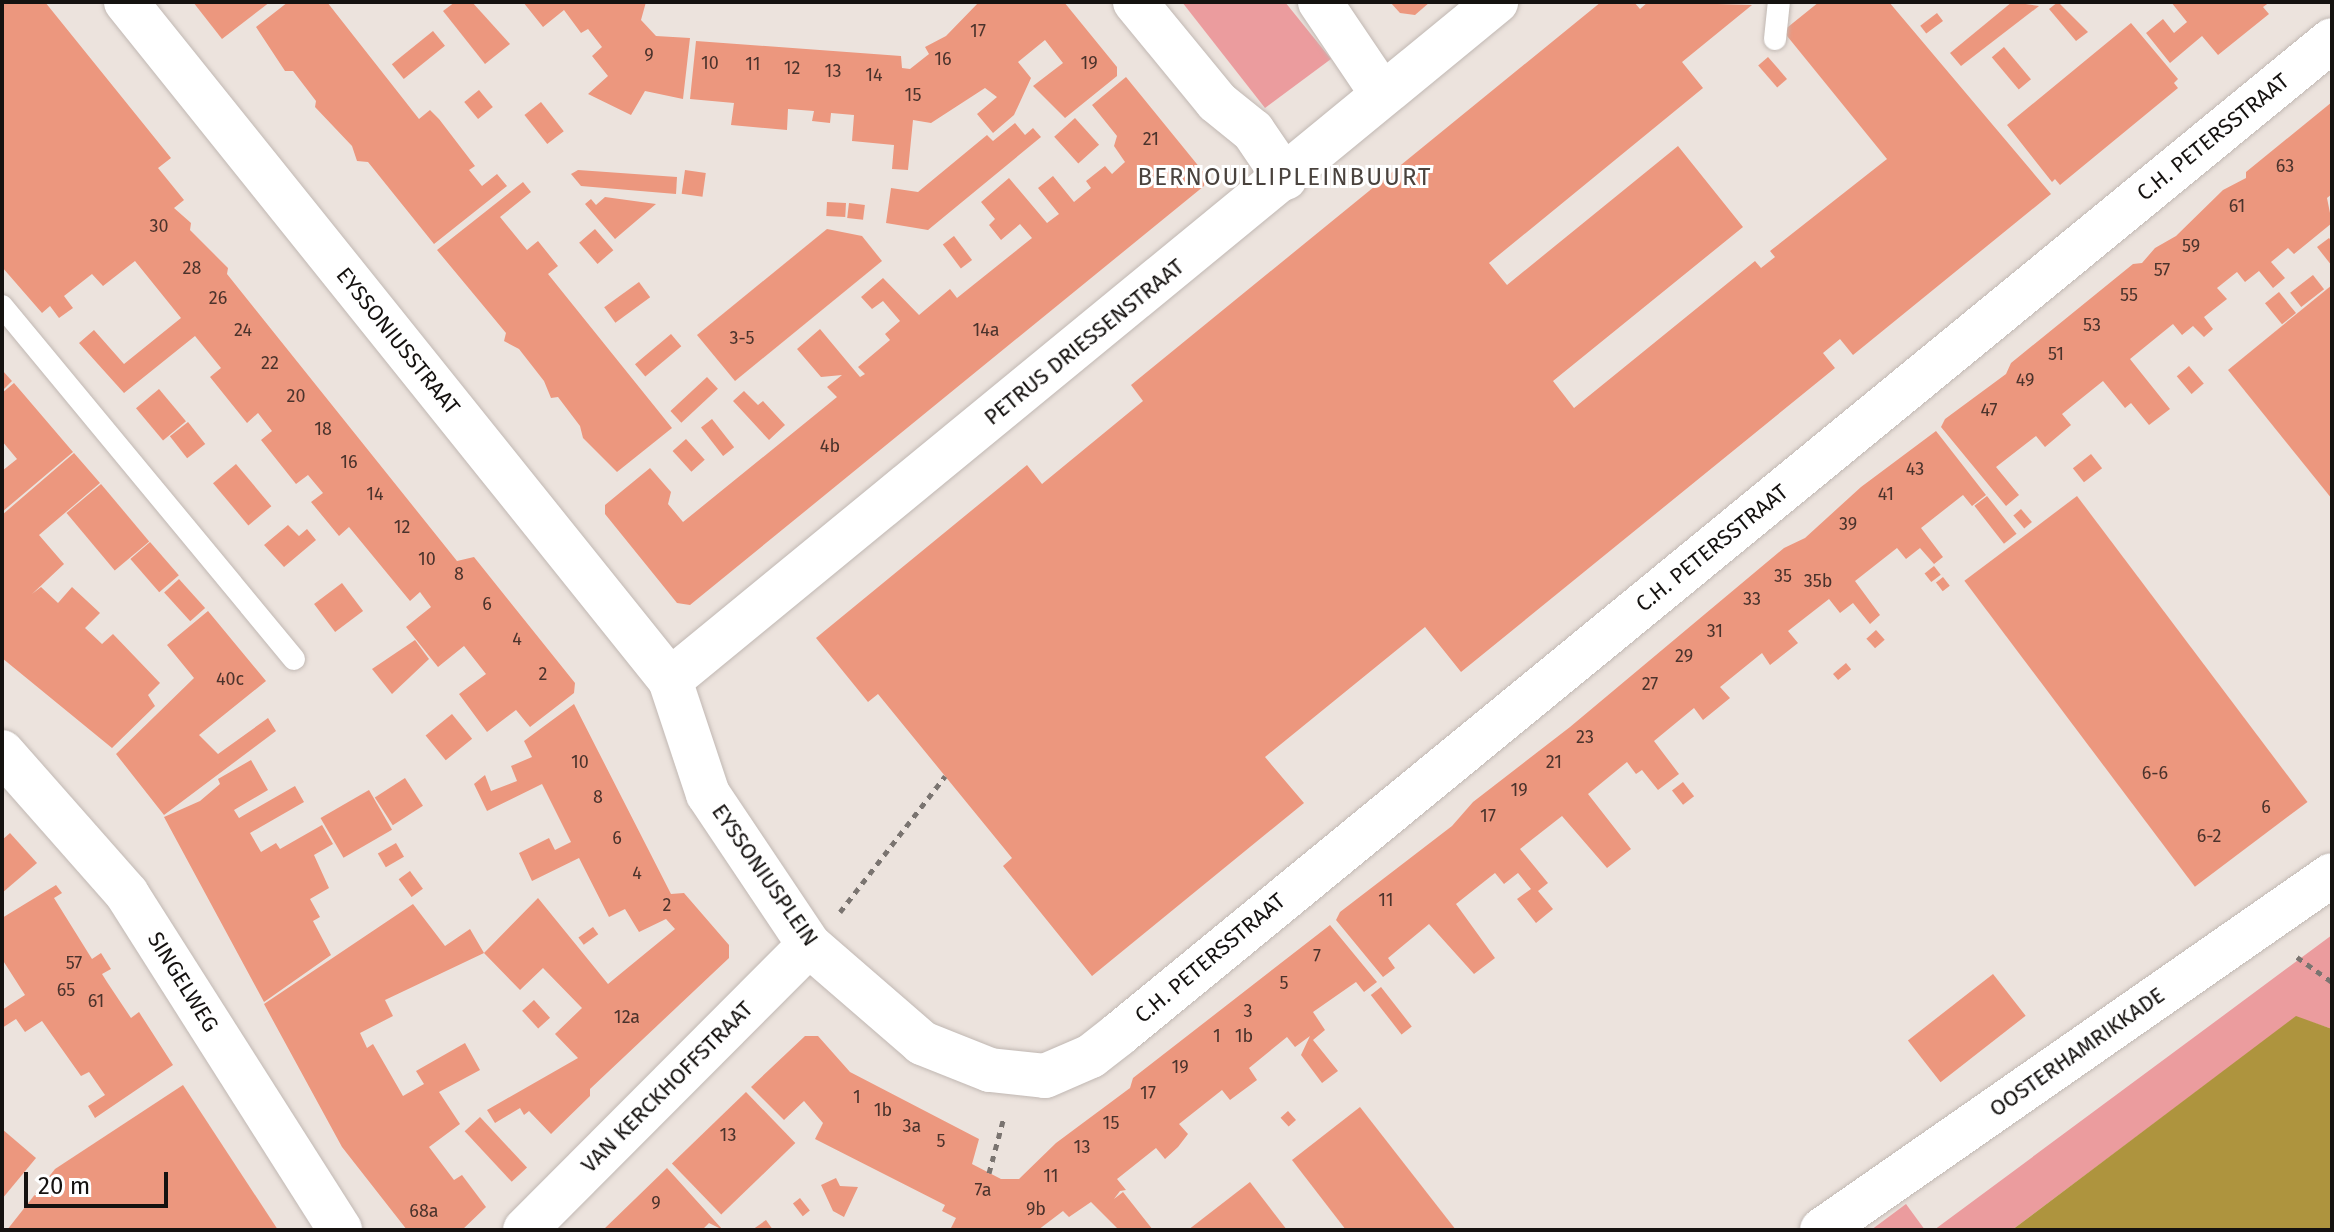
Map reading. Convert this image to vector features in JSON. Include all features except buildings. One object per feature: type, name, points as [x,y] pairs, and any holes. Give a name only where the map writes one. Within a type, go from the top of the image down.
[{"type":"street","name":"EYSSONIUSSTRAAT","points":[[126,2],[670,680]]},
{"type":"street","points":[[1135,2],[1217,102],[1253,131],[1285,178]]},
{"type":"street","points":[[1320,2],[1382,94]]},
{"type":"street","name":"PETRUS DRIESSENSTRAAT","points":[[670,680],[1496,2]]},
{"type":"street","name":"C.H. PETERSSTRAAT","points":[[1091,1056],[2332,40]]},
{"type":"street","name":"EYSSONIUSPLEIN","points":[[670,680],[708,794],[809,945],[922,1043],[990,1070],[1045,1076],[1091,1056]]},
{"type":"street","name":"SINGELWEG","points":[[2,752],[127,894],[340,1230]]},
{"type":"street","name":"OOSTERHAMRIKKADE","points":[[1822,1230],[2332,875]]},
{"type":"street","name":"VAN KERCKHOFFSTRAAT","points":[[525,1230],[809,945]]},
{"type":"lane","points":[[1775,39],[1779,2]]},
{"type":"lane","points":[[2,306],[294,659]]},
{"type":"path","points":[[842,910],[945,776]]},
{"type":"path","points":[[989,1173],[1016,1073]]},
{"type":"shaded area","points":[[1182,2],[1285,2],[1331,59],[1265,108]]},
{"type":"shaded area","points":[[2332,935],[2332,1029],[2296,1017],[2012,1230],[1934,1230]]},
{"type":"shaded area","points":[[2296,1016],[2332,1029],[2332,1230],[2012,1230]]},
{"type":"shaded area","points":[[1906,1204],[1925,1230],[1871,1230]]},
{"type":"district","name":"BERNOULLIPLEINBUURT","points":[[1285,178]]}]
